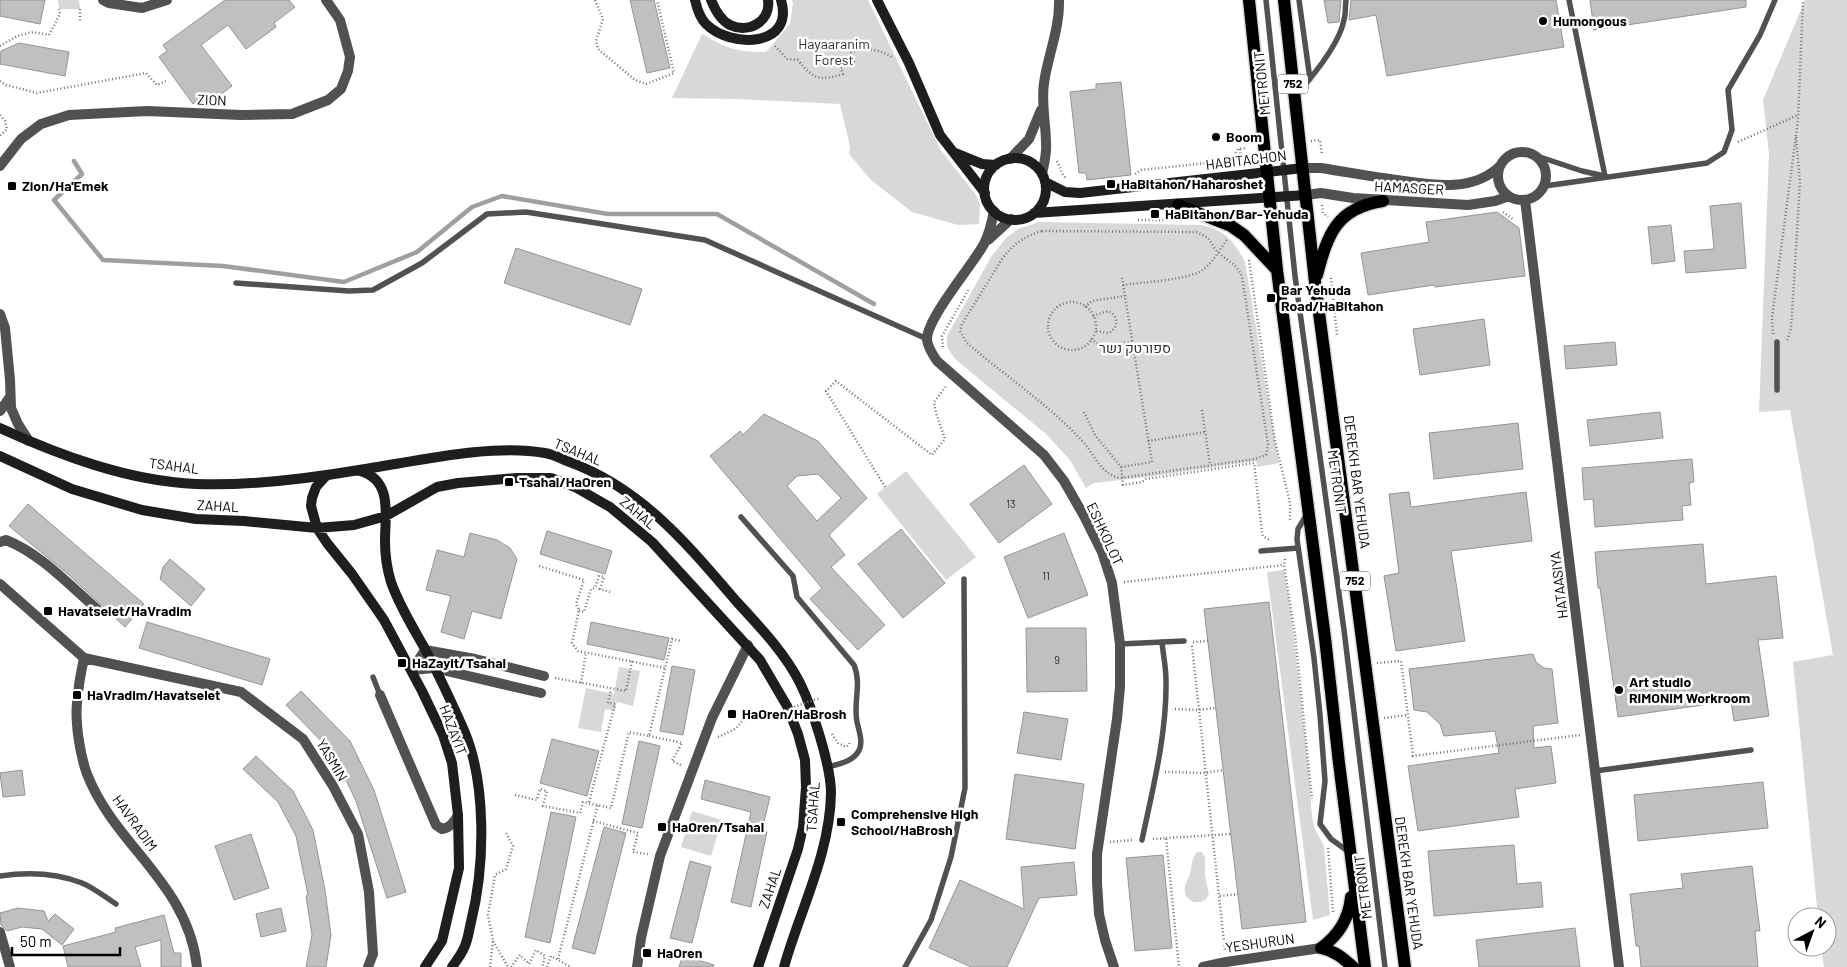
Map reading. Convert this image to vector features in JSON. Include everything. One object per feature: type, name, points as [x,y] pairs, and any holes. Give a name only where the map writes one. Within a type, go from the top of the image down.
[{"type":"main road","points":[[695,0],[700,16],[706,24],[722,35],[743,41],[755,40],[776,30],[781,23],[783,15],[781,0]]},
{"type":"main road","points":[[711,0],[721,18],[730,25],[740,28],[757,25],[766,13],[768,0]]},
{"type":"main road","points":[[878,0],[909,63],[940,134],[985,193],[988,203],[994,211],[1003,217],[1011,219],[1027,217],[1034,213],[1044,199],[1044,178],[1032,163],[1025,160],[1010,159],[996,165],[982,164],[954,152]]},
{"type":"main road","name":"752","points":[[1249,0],[1277,270],[1325,638],[1365,967]]},
{"type":"main road","name":"DEREKH BAR YEHUDA","points":[[1284,0],[1315,282],[1365,663],[1379,719],[1405,967]]},
{"type":"main road","points":[[985,193],[987,178],[996,165]]},
{"type":"main road","name":"HABITACHON","points":[[1044,178],[1066,192],[1080,193],[1303,168]]},
{"type":"main road","points":[[1034,213],[1178,205],[1306,195]]},
{"type":"main road","points":[[1315,282],[1326,244],[1338,224],[1347,214],[1357,208],[1368,203],[1383,200]]},
{"type":"main road","points":[[1178,205],[1231,226],[1250,242],[1277,270]]},
{"type":"main road","name":"TSAHAL","points":[[0,428],[85,462],[150,478],[196,484],[255,482],[326,476],[468,454],[508,450],[546,453],[588,468],[630,494],[656,513],[691,549],[758,625],[783,657],[799,682],[811,713],[828,767],[831,791],[828,829],[812,885],[784,967]]},
{"type":"main road","name":"ZAHAL","points":[[0,456],[72,489],[142,510],[196,519],[244,521],[317,528],[354,525],[386,516],[438,486],[509,479],[551,478],[575,487],[610,507],[673,564],[760,660],[787,706],[798,734],[805,760],[806,778],[803,827],[798,850],[758,967]]},
{"type":"main road","points":[[359,470],[373,477],[381,487],[385,497],[386,516]]},
{"type":"main road","points":[[317,528],[311,506],[312,498],[316,487],[326,476]]},
{"type":"main road","name":"HAZAYIT","points":[[386,516],[385,541],[387,567],[391,581],[397,597],[434,668],[467,739],[475,766],[480,813],[480,862],[475,905],[464,947],[452,967]]},
{"type":"main road","name":"HAZAYIT","points":[[317,528],[384,620],[412,670],[443,735],[452,763],[458,815],[459,868],[442,941],[424,967]]},
{"type":"main road","points":[[1321,948],[1333,939],[1344,926],[1350,904],[1353,880]]},
{"type":"main road","points":[[1321,948],[1337,954],[1353,967]]},
{"type":"street","points":[[103,0],[109,3],[142,8],[168,0]]},
{"type":"street","name":"ZION","points":[[0,166],[21,139],[41,124],[69,115],[147,111],[241,115],[292,114],[328,100],[340,88],[348,71],[350,57],[340,20],[326,0]]},
{"type":"street","points":[[1010,159],[1029,139],[1036,126],[1042,106],[1048,58],[1060,16],[1059,0]]},
{"type":"street","points":[[1042,106],[1047,146],[1044,178]]},
{"type":"street","name":"HAMASGER","points":[[1303,168],[1322,168],[1440,186],[1461,185],[1487,177],[1500,166],[1507,156],[1514,152],[1522,151],[1537,156]]},
{"type":"street","points":[[1526,200],[1534,198],[1540,192],[1545,186],[1547,178],[1546,169],[1537,156]]},
{"type":"street","points":[[1500,166],[1499,184],[1509,196]]},
{"type":"street","name":"HAMASGER","points":[[1306,195],[1321,193],[1353,198],[1468,205],[1495,201],[1509,196],[1517,200],[1526,200]]},
{"type":"street","name":"HATAASIYA","points":[[1526,200],[1619,967]]},
{"type":"street","points":[[927,339],[936,316],[984,244],[994,211]]},
{"type":"street","points":[[984,244],[1011,219]]},
{"type":"street","points":[[0,314],[6,328],[10,397],[14,416],[29,441]]},
{"type":"street","name":"ESHKOLOT","points":[[927,339],[930,350],[937,361],[1044,455],[1064,481],[1102,552],[1112,583],[1120,644],[1120,686],[1099,843],[1097,883],[1099,914],[1114,967]]},
{"type":"street","points":[[0,412],[10,397]]},
{"type":"street","points":[[0,542],[6,540],[21,546],[37,557],[96,609]]},
{"type":"street","points":[[0,584],[84,658]]},
{"type":"street","points":[[637,967],[641,938],[660,856],[712,718],[748,646]]},
{"type":"street","points":[[412,670],[425,650],[475,659],[544,676]]},
{"type":"street","name":"HAVRADIM","points":[[84,658],[76,704],[79,738],[87,774],[108,814],[166,887],[187,925],[197,967]]},
{"type":"street","name":"YASMIN","points":[[84,658],[241,692],[303,739],[333,786],[358,834],[369,892],[373,954],[368,967]]},
{"type":"street","points":[[412,670],[434,668],[541,693]]},
{"type":"street","points":[[380,695],[436,825],[442,829],[447,828],[458,815]]},
{"type":"street","points":[[0,932],[10,967]]},
{"type":"street","name":"YESHURUN","points":[[1203,967],[1321,948]]},
{"type":"lane","name":"METRONIT","points":[[1266,0],[1295,276],[1346,640],[1385,967]]},
{"type":"lane","points":[[1299,0],[1310,79]]},
{"type":"lane","points":[[1295,97],[1336,41],[1344,21],[1346,0]]},
{"type":"lane","points":[[1569,0],[1605,176]]},
{"type":"lane","points":[[1545,186],[1707,163],[1724,152],[1732,130],[1728,90],[1760,35],[1775,0]]},
{"type":"lane","points":[[1537,156],[1582,171],[1605,176]]},
{"type":"lane","points":[[236,283],[348,291],[373,290],[422,263],[487,214],[526,212],[705,240],[927,339]]},
{"type":"lane","points":[[1777,342],[1777,390]]},
{"type":"lane","points":[[1308,512],[1298,530],[1298,548],[1310,627],[1320,715],[1325,781],[1320,824],[1331,839],[1350,852]]},
{"type":"lane","points":[[741,517],[793,576],[797,597],[854,665],[858,675],[856,719],[860,739],[859,752],[851,760],[828,767]]},
{"type":"lane","points":[[1261,551],[1298,548]]},
{"type":"lane","points":[[905,967],[931,920],[951,857],[965,788],[964,578]]},
{"type":"lane","points":[[1120,644],[1184,641]]},
{"type":"lane","points":[[1142,840],[1156,772],[1164,708],[1166,678],[1162,642]]},
{"type":"lane","points":[[372,677],[380,695]]},
{"type":"lane","points":[[1595,771],[1751,750]]},
{"type":"lane","points":[[0,876],[20,873],[58,876],[84,884],[116,904]]},
{"type":"path","points":[[595,0],[603,19],[596,41],[598,49],[635,80],[646,84],[674,73],[657,0]]},
{"type":"path","points":[[1796,136],[1800,183],[1790,329],[1787,340],[1782,343],[1773,339],[1772,318],[1796,136],[1803,0]]},
{"type":"path","points":[[0,46],[17,36],[33,32],[49,35],[60,14],[59,9]]},
{"type":"path","points":[[80,9],[80,21]]},
{"type":"path","points":[[766,36],[787,59],[798,60],[806,70],[816,77],[826,79],[843,74],[841,68],[854,62],[850,53],[859,49],[885,53],[896,59],[902,66],[909,63]]},
{"type":"path","points":[[0,81],[6,85],[37,93],[146,73],[157,85],[166,81]]},
{"type":"path","points":[[0,115],[5,121],[7,129],[0,136]]},
{"type":"path","points":[[1724,152],[1743,139],[1798,115]]},
{"type":"path","points":[[1311,141],[1320,140],[1322,154]]},
{"type":"path","points":[[1047,146],[1056,156],[1063,175],[1070,180]]},
{"type":"path","points":[[1132,177],[1141,170],[1226,161],[1240,149],[1246,148]]},
{"type":"path","points":[[1240,149],[1241,161]]},
{"type":"path","points":[[1321,193],[1323,213],[1332,219]]},
{"type":"path","points":[[1500,210],[1518,225]]},
{"type":"path","points":[[1239,223],[1246,214],[1258,213]]},
{"type":"path","points":[[1131,220],[1178,220]]},
{"type":"path","points":[[1042,231],[1196,232],[1212,242],[1218,252],[1236,266],[1242,277],[1268,450],[1266,455],[1261,458],[1123,477],[1109,475],[1084,443],[1062,422],[967,343],[960,331],[962,324],[1010,249],[1030,234],[1042,231]]},
{"type":"path","points":[[1123,285],[1197,273],[1204,269],[1231,235]]},
{"type":"path","points":[[1247,256],[1251,265],[1275,441],[1290,503],[1291,516],[1284,566],[1295,635],[1312,804]]},
{"type":"path","points":[[1331,277],[1338,341]]},
{"type":"path","points":[[1121,467],[1152,462],[1122,278]]},
{"type":"path","points":[[946,354],[943,348],[942,336],[970,288]]},
{"type":"path","points":[[1085,307],[1092,301],[1125,296]]},
{"type":"path","points":[[1075,302],[1085,307],[1093,316],[1095,331],[1087,344],[1080,348],[1065,349],[1052,340],[1048,325],[1049,317],[1053,310],[1067,303],[1075,302]]},
{"type":"path","points":[[1093,316],[1108,311],[1114,315],[1117,322],[1115,329],[1109,333],[1095,331]]},
{"type":"path","points":[[1091,340],[1100,345],[1132,342]]},
{"type":"path","points":[[886,487],[826,392],[836,380],[932,455],[946,438],[936,413],[934,402],[954,376]]},
{"type":"path","points":[[1202,410],[1210,465]]},
{"type":"path","points":[[1084,412],[1094,435],[1121,467],[1123,485],[1142,482],[1146,479],[1254,463],[1262,532],[1266,539],[1271,540]]},
{"type":"path","points":[[1148,441],[1205,432]]},
{"type":"path","points":[[539,566],[584,580],[576,604],[579,610],[572,643],[578,650],[665,668]]},
{"type":"path","points":[[1122,582],[1284,566]]},
{"type":"path","points":[[579,610],[584,612],[591,590],[596,588],[599,576],[604,577],[600,589],[610,592]]},
{"type":"path","points":[[649,736],[672,639],[681,641]]},
{"type":"path","points":[[1208,641],[1192,642],[1220,896],[1222,964]]},
{"type":"path","points":[[581,682],[586,652]]},
{"type":"path","points":[[544,676],[626,691],[632,661]]},
{"type":"path","points":[[1365,663],[1401,661],[1413,756],[1590,733]]},
{"type":"path","points":[[1378,662],[1380,672]]},
{"type":"path","points":[[589,802],[615,704],[608,703],[611,688]]},
{"type":"path","points":[[701,746],[735,729],[742,721],[771,715],[821,699]]},
{"type":"path","points":[[1164,708],[1198,710],[1216,708]]},
{"type":"path","points":[[1379,719],[1384,709]]},
{"type":"path","points":[[1379,719],[1408,715]]},
{"type":"path","points":[[830,731],[838,743],[846,747],[849,745],[850,740]]},
{"type":"path","points":[[515,795],[537,800],[540,789],[547,791],[543,806],[580,813],[583,802],[611,808],[629,732],[682,743],[672,761],[692,770]]},
{"type":"path","points":[[1156,772],[1223,770]]},
{"type":"path","points":[[558,959],[598,804]]},
{"type":"path","points":[[593,821],[638,833],[633,852],[660,856]]},
{"type":"path","points":[[490,967],[492,940],[488,915],[494,875],[506,869],[513,846],[506,834]]},
{"type":"path","points":[[1099,843],[1231,834]]},
{"type":"path","points":[[1166,838],[1179,967]]},
{"type":"path","points":[[1327,842],[1334,919]]},
{"type":"path","points":[[1220,896],[1238,894]]},
{"type":"path","points":[[492,940],[510,967],[520,955],[529,966],[536,950],[545,956],[542,967]]},
{"type":"path","points":[[547,967],[551,956],[571,967]]},
{"type":"green space","points":[[58,0],[79,0],[80,9],[59,9]]},
{"type":"green space","name":"Hayaaranim Forest","points":[[792,0],[868,0],[940,149],[976,195],[980,205],[979,224],[958,225],[912,212],[871,180],[849,154],[850,147],[840,104],[672,98],[702,34],[732,49],[766,52],[790,24]]},
{"type":"green space","points":[[1805,0],[1847,0],[1847,967],[1824,967],[1822,957],[1837,957],[1837,907],[1817,907],[1793,662],[1833,655],[1790,410],[1759,412],[1769,154],[1763,100]]},
{"type":"green space","name":"ספורטק נשר","points":[[1039,222],[1201,225],[1223,233],[1233,242],[1245,262],[1279,463],[1257,467],[1256,461],[1094,483],[1086,488],[1070,460],[1046,434],[955,359],[947,347],[947,336],[991,257],[1006,238],[1018,229]]},
{"type":"green space","points":[[906,471],[976,557],[946,580],[877,494]]},
{"type":"green space","points":[[1284,570],[1291,612],[1312,813],[1316,831],[1324,846],[1330,915],[1313,920],[1267,572]]},
{"type":"green space","points":[[619,667],[640,671],[633,706],[617,702],[615,711],[605,709],[601,732],[578,728],[586,688],[614,694]]},
{"type":"green space","points":[[692,811],[722,820],[711,856],[681,847]]},
{"type":"green space","points":[[1197,852],[1202,852],[1205,858],[1205,876],[1209,894],[1206,899],[1194,902],[1187,898],[1185,885],[1191,872],[1193,858]]},
{"type":"building","points":[[0,0],[45,0],[40,24],[0,16]]},
{"type":"building","points":[[225,0],[289,0],[295,7],[274,23],[276,27],[246,49],[228,25],[201,45],[232,86],[213,100],[208,93],[193,104],[159,57],[167,51],[163,45]]},
{"type":"building","points":[[630,0],[654,0],[670,68],[647,73]]},
{"type":"building","points":[[1324,0],[1341,0],[1339,22],[1328,23]]},
{"type":"building","points":[[1351,0],[1556,0],[1564,47],[1387,76],[1376,15],[1349,20]]},
{"type":"building","points":[[1590,0],[1746,0],[1746,7],[1594,30]]},
{"type":"building","points":[[19,43],[69,52],[65,76],[0,64],[1,51]]},
{"type":"building","points":[[1121,82],[1131,175],[1087,180],[1086,173],[1079,173],[1070,92],[1096,89],[1096,84]]},
{"type":"building","points":[[1741,203],[1746,268],[1686,273],[1684,251],[1714,249],[1710,206]]},
{"type":"building","points":[[1497,212],[1519,228],[1525,276],[1435,287],[1434,285],[1368,295],[1361,253],[1429,242],[1426,222]]},
{"type":"building","points":[[1671,225],[1675,261],[1652,264],[1648,227]]},
{"type":"building","points":[[516,248],[642,289],[630,325],[504,283]]},
{"type":"building","points":[[1484,319],[1490,365],[1420,375],[1413,329]]},
{"type":"building","points":[[1615,342],[1617,365],[1566,369],[1564,346]]},
{"type":"building","points":[[1660,412],[1663,438],[1590,446],[1587,420]]},
{"type":"building","points":[[764,414],[818,441],[867,498],[829,535],[845,555],[831,567],[885,625],[858,650],[810,599],[822,588],[710,456],[740,431],[743,435]],"holes":[[[818,474],[841,498],[817,521],[787,486],[797,476]]]},
{"type":"building","points":[[1518,423],[1523,469],[1434,479],[1429,433]]},
{"type":"building","points":[[1692,459],[1694,482],[1689,483],[1691,505],[1682,506],[1683,520],[1595,527],[1593,499],[1584,500],[1582,468]]},
{"type":"building","points":[[1024,465],[1052,504],[999,543],[970,504]]},
{"type":"building","points":[[1409,492],[1411,507],[1526,492],[1532,541],[1451,551],[1465,641],[1396,651],[1384,576],[1399,573],[1389,494]]},
{"type":"building","points":[[28,504],[144,604],[125,627],[69,575],[9,526]]},
{"type":"building","points":[[901,529],[945,583],[903,618],[858,564]]},
{"type":"building","points":[[547,531],[612,551],[605,574],[540,554]]},
{"type":"building","points":[[470,533],[497,540],[510,548],[517,559],[501,619],[472,611],[464,639],[441,632],[451,596],[426,590],[437,550],[464,557]]},
{"type":"building","points":[[1064,533],[1088,595],[1028,618],[1004,557]]},
{"type":"building","points":[[1703,544],[1706,584],[1776,576],[1783,638],[1758,640],[1769,716],[1734,721],[1731,701],[1618,717],[1600,588],[1598,588],[1595,552]]},
{"type":"building","points":[[170,559],[205,589],[191,606],[160,579],[163,567]]},
{"type":"building","points":[[1269,602],[1306,922],[1242,929],[1204,609]]},
{"type":"building","points":[[147,622],[270,659],[262,685],[139,648]]},
{"type":"building","points":[[591,622],[669,638],[664,660],[587,644]]},
{"type":"building","points":[[1026,628],[1086,628],[1087,691],[1027,692]]},
{"type":"building","points":[[1533,654],[1536,662],[1544,668],[1552,669],[1558,723],[1533,726],[1534,748],[1551,746],[1556,783],[1515,789],[1519,817],[1418,831],[1408,766],[1499,753],[1495,731],[1444,736],[1440,724],[1427,712],[1414,710],[1409,669]]},
{"type":"building","points":[[672,666],[695,670],[683,735],[660,731]]},
{"type":"building","points":[[301,691],[350,741],[374,790],[406,892],[387,898],[356,801],[333,753],[286,705]]},
{"type":"building","points":[[1024,712],[1068,719],[1061,760],[1017,753]]},
{"type":"building","points":[[552,739],[599,751],[587,796],[540,783]]},
{"type":"building","points":[[639,741],[660,746],[642,828],[622,824]]},
{"type":"building","points":[[256,756],[293,791],[313,830],[325,890],[331,935],[326,967],[306,967],[312,935],[306,896],[308,895],[296,836],[278,802],[243,769]]},
{"type":"building","points":[[22,770],[25,795],[3,797],[0,773]]},
{"type":"building","points":[[1015,774],[1084,784],[1075,849],[1006,839]]},
{"type":"building","points":[[705,780],[770,797],[762,830],[767,832],[751,907],[731,902],[751,812],[701,799]]},
{"type":"building","points":[[1763,782],[1768,828],[1638,841],[1634,795]]},
{"type":"building","points":[[551,812],[576,817],[550,943],[525,937]]},
{"type":"building","points":[[604,827],[626,833],[595,954],[572,948]]},
{"type":"building","points":[[251,834],[269,888],[234,900],[215,846]]},
{"type":"building","points":[[1514,845],[1517,884],[1541,882],[1543,907],[1434,916],[1428,851]]},
{"type":"building","points":[[1163,855],[1172,948],[1135,951],[1126,858]]},
{"type":"building","points":[[690,861],[711,867],[692,943],[670,938]]},
{"type":"building","points":[[1074,862],[1077,895],[1039,898],[1007,967],[971,967],[929,948],[960,880],[1024,909],[1021,867]]},
{"type":"building","points":[[1752,866],[1760,931],[1755,931],[1758,967],[1641,967],[1639,946],[1636,946],[1630,894],[1683,888],[1681,874]]},
{"type":"building","points":[[18,908],[44,911],[48,921],[55,914],[74,929],[62,945],[42,929],[22,927],[7,931],[1,925],[0,913]]},
{"type":"building","points":[[281,908],[286,931],[261,937],[256,914]]},
{"type":"building","points":[[164,915],[174,953],[181,953],[181,967],[161,967],[161,940],[135,947],[141,967],[68,967],[63,946],[116,932],[115,928]]},
{"type":"building","points":[[1575,928],[1580,967],[1479,967],[1476,940]]},
{"type":"building","points":[[683,955],[714,965],[713,967],[679,967]]},
{"type":"waterway","points":[[74,161],[82,174],[54,200],[103,260],[223,266],[344,282],[417,252],[472,207],[502,196],[608,214],[717,214],[874,304]]},
{"type":"place","name":"Humongous","points":[[1543,21]]},
{"type":"place","name":"Boom","points":[[1216,137]]},
{"type":"place","name":"HaBitahon/Haharoshet","points":[[1111,184]]},
{"type":"place","name":"Zion/Ha'Emek","points":[[12,186]]},
{"type":"place","name":"HaBitahon/Bar-Yehuda","points":[[1155,214]]},
{"type":"place","name":"Bar Yehuda Road/HaBitahon","points":[[1271,298]]},
{"type":"place","name":"Tsahal/HaOren","points":[[509,482]]},
{"type":"place","name":"Havatselet/HaVradim","points":[[48,611]]},
{"type":"place","name":"HaZayit/Tsahal","points":[[402,663]]},
{"type":"place","name":"Art studio RIMONIM Workroom","points":[[1619,690]]},
{"type":"place","name":"HaVradim/Havatselet","points":[[77,695]]},
{"type":"place","name":"HaOren/HaBrosh","points":[[732,714]]},
{"type":"place","name":"Comprehensive High School/HaBrosh","points":[[841,822]]},
{"type":"place","name":"HaOren/Tsahal","points":[[662,827]]},
{"type":"place","name":"HaOren","points":[[647,953]]}]
